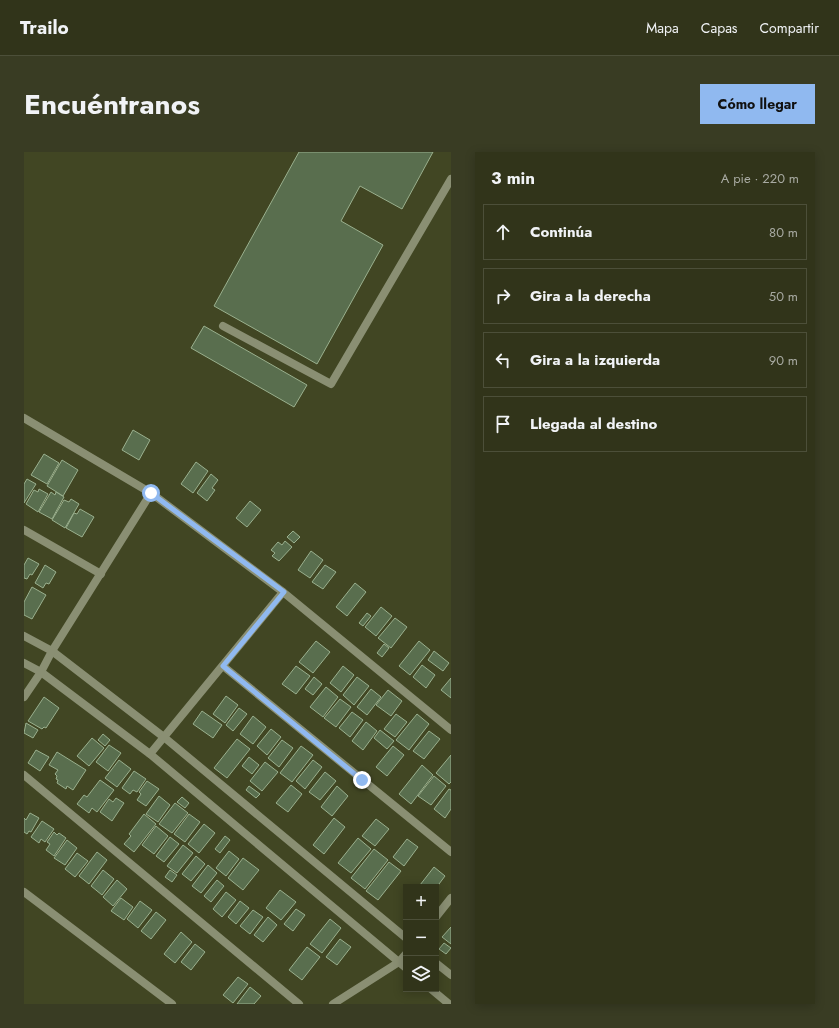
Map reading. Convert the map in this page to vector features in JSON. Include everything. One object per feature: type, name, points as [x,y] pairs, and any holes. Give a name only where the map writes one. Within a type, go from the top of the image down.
[{"type":"street","points":[[223,326],[331,384],[451,179]]},
{"type":"street","points":[[24,418],[151,493],[284,592],[451,730]]},
{"type":"street","points":[[24,697],[41,672],[52,651],[151,493]]},
{"type":"street","points":[[24,530],[101,574]]},
{"type":"street","points":[[150,754],[165,738],[284,592]]},
{"type":"street","points":[[24,636],[52,651],[165,738],[403,936]]},
{"type":"street","points":[[24,663],[41,672],[150,754],[403,965]]},
{"type":"street","points":[[223,666],[451,852]]},
{"type":"street","points":[[24,775],[299,1004]]},
{"type":"street","points":[[24,892],[172,1004]]},
{"type":"street","points":[[439,913],[451,898]]},
{"type":"street","points":[[332,1004],[399,962],[404,956]]},
{"type":"street","points":[[439,965],[451,975]]},
{"type":"street","points":[[435,992],[449,1004]]},
{"type":"building","points":[[299,152],[433,152],[402,209],[360,186],[341,221],[383,245],[317,364],[214,306]]},
{"type":"building","points":[[204,326],[307,385],[294,407],[191,348]]},
{"type":"building","points":[[133,430],[150,440],[139,460],[122,450]]},
{"type":"building","points":[[44,454],[59,463],[47,484],[31,475]]},
{"type":"building","points":[[62,460],[78,470],[63,496],[47,486]]},
{"type":"building","points":[[196,462],[208,471],[193,493],[181,484]]},
{"type":"building","points":[[211,474],[218,480],[212,488],[215,490],[207,501],[197,493]]},
{"type":"building","points":[[27,479],[36,484],[24,503],[24,484]]},
{"type":"building","points":[[39,489],[48,494],[38,512],[26,504],[34,490],[38,492]]},
{"type":"building","points":[[51,492],[55,495],[56,492],[64,497],[52,519],[39,512]]},
{"type":"building","points":[[71,499],[79,504],[65,528],[52,520],[64,500],[69,502]]},
{"type":"building","points":[[250,501],[261,510],[247,527],[236,518]]},
{"type":"building","points":[[80,509],[94,517],[82,537],[66,528],[74,513],[77,514]]},
{"type":"building","points":[[293,531],[300,537],[294,543],[287,537]]},
{"type":"building","points":[[285,541],[292,547],[279,561],[272,556],[275,553],[271,550],[278,542],[282,545]]},
{"type":"building","points":[[311,551],[323,560],[310,578],[298,570]]},
{"type":"building","points":[[28,558],[39,564],[32,575],[30,574],[27,579],[24,578],[24,565]]},
{"type":"building","points":[[45,565],[56,572],[49,584],[46,583],[43,588],[35,583]]},
{"type":"building","points":[[325,565],[336,572],[323,589],[312,582]]},
{"type":"building","points":[[355,583],[366,592],[347,616],[336,607]]},
{"type":"building","points":[[32,587],[46,595],[32,619],[24,615],[24,602]]},
{"type":"building","points":[[381,607],[392,616],[376,636],[365,627]]},
{"type":"building","points":[[367,613],[371,616],[363,626],[359,623]]},
{"type":"building","points":[[395,618],[407,627],[391,648],[378,638]]},
{"type":"building","points":[[316,641],[330,652],[313,673],[299,662]]},
{"type":"building","points":[[419,641],[430,650],[410,675],[399,666]]},
{"type":"building","points":[[384,644],[389,648],[382,657],[377,653]]},
{"type":"building","points":[[434,651],[449,663],[443,671],[428,660]]},
{"type":"building","points":[[422,665],[435,675],[426,688],[413,677]]},
{"type":"building","points":[[296,666],[310,676],[296,694],[282,684]]},
{"type":"building","points":[[343,666],[354,675],[341,692],[330,683]]},
{"type":"building","points":[[314,677],[322,684],[313,695],[305,689]]},
{"type":"building","points":[[357,677],[369,686],[354,705],[343,695]]},
{"type":"building","points":[[451,678],[451,698],[441,690]]},
{"type":"building","points":[[326,687],[338,697],[323,717],[310,707]]},
{"type":"building","points":[[371,689],[381,697],[367,715],[357,707]]},
{"type":"building","points":[[388,690],[402,701],[391,716],[376,705]]},
{"type":"building","points":[[226,696],[238,705],[225,723],[213,714]]},
{"type":"building","points":[[44,697],[59,708],[46,728],[44,727],[42,729],[28,721]]},
{"type":"building","points":[[340,699],[351,707],[336,727],[324,718]]},
{"type":"building","points":[[239,708],[247,714],[233,731],[226,725]]},
{"type":"building","points":[[202,711],[222,725],[213,738],[193,724]]},
{"type":"building","points":[[352,712],[363,720],[350,737],[339,728]]},
{"type":"building","points":[[396,714],[407,722],[395,737],[384,729]]},
{"type":"building","points":[[417,714],[429,724],[409,750],[396,740]]},
{"type":"building","points":[[253,716],[266,727],[253,744],[240,734]]},
{"type":"building","points":[[366,722],[377,731],[363,750],[352,741]]},
{"type":"building","points":[[26,723],[38,730],[33,738],[24,733]]},
{"type":"building","points":[[271,729],[281,737],[267,755],[257,746]]},
{"type":"building","points":[[380,730],[394,741],[387,749],[374,738]]},
{"type":"building","points":[[429,731],[440,739],[424,759],[413,751]]},
{"type":"building","points":[[103,734],[110,740],[105,746],[98,740]]},
{"type":"building","points":[[92,738],[104,748],[89,766],[77,756]]},
{"type":"building","points":[[237,739],[250,749],[227,778],[214,768]]},
{"type":"building","points":[[282,740],[293,748],[279,767],[268,758]]},
{"type":"building","points":[[109,745],[121,753],[108,771],[96,762]]},
{"type":"building","points":[[301,746],[313,755],[292,782],[280,773]]},
{"type":"building","points":[[393,746],[404,755],[387,776],[376,767]]},
{"type":"building","points":[[36,750],[49,757],[40,771],[28,763]]},
{"type":"building","points":[[57,752],[86,770],[73,790],[67,786],[66,789],[57,783],[58,780],[56,779],[57,776],[55,774],[58,770],[49,765]]},
{"type":"building","points":[[451,755],[451,782],[449,784],[436,773]]},
{"type":"building","points":[[249,757],[259,765],[252,774],[242,766]]},
{"type":"building","points":[[119,760],[131,769],[117,787],[105,778]]},
{"type":"building","points":[[313,760],[322,767],[305,789],[296,781]]},
{"type":"building","points":[[265,762],[278,772],[262,791],[250,781]]},
{"type":"building","points":[[422,765],[433,775],[411,804],[399,794]]},
{"type":"building","points":[[134,771],[146,779],[137,792],[133,790],[130,794],[122,788]]},
{"type":"building","points":[[325,772],[336,781],[320,800],[309,792]]},
{"type":"building","points":[[434,776],[446,786],[431,805],[418,796]]},
{"type":"building","points":[[100,780],[114,790],[97,812],[92,808],[89,813],[77,804],[84,795],[87,797]]},
{"type":"building","points":[[147,781],[159,789],[146,806],[137,800],[141,794],[139,792]]},
{"type":"building","points":[[291,785],[302,794],[288,812],[276,803]]},
{"type":"building","points":[[249,786],[260,794],[256,798],[246,790]]},
{"type":"building","points":[[337,786],[348,796],[332,816],[321,807]]},
{"type":"building","points":[[449,789],[451,790],[451,809],[445,818],[434,809]]},
{"type":"building","points":[[159,796],[170,805],[158,822],[146,814]]},
{"type":"building","points":[[182,797],[189,803],[185,808],[177,802]]},
{"type":"building","points":[[116,798],[124,803],[112,821],[100,812],[109,799],[113,802]]},
{"type":"building","points":[[175,803],[188,813],[172,833],[159,824]]},
{"type":"building","points":[[30,813],[39,818],[31,832],[29,831],[27,834],[24,832],[24,818],[26,820]]},
{"type":"building","points":[[144,814],[156,824],[134,852],[124,844],[131,836],[129,834]]},
{"type":"building","points":[[189,814],[200,822],[185,842],[174,834]]},
{"type":"building","points":[[334,818],[345,827],[324,854],[313,845]]},
{"type":"building","points":[[376,819],[389,829],[375,846],[362,836]]},
{"type":"building","points":[[42,821],[54,829],[45,842],[41,839],[39,843],[31,837]]},
{"type":"building","points":[[204,824],[215,833],[199,853],[188,844]]},
{"type":"building","points":[[156,826],[168,836],[154,854],[142,845]]},
{"type":"building","points":[[54,832],[57,835],[59,833],[66,838],[54,856],[46,850],[50,844],[47,842]]},
{"type":"building","points":[[225,836],[230,840],[220,853],[215,849]]},
{"type":"building","points":[[170,837],[179,844],[164,862],[156,856]]},
{"type":"building","points":[[358,838],[371,849],[351,873],[338,863]]},
{"type":"building","points":[[407,839],[418,847],[404,866],[393,857]]},
{"type":"building","points":[[67,840],[77,848],[65,865],[54,858]]},
{"type":"building","points":[[183,845],[193,853],[177,873],[167,866]]},
{"type":"building","points":[[374,849],[388,860],[365,889],[351,878]]},
{"type":"building","points":[[229,851],[239,859],[226,876],[216,868]]},
{"type":"building","points":[[97,852],[107,860],[89,884],[79,876]]},
{"type":"building","points":[[77,853],[88,861],[75,877],[65,869]]},
{"type":"building","points":[[196,856],[205,864],[191,881],[182,874]]},
{"type":"building","points":[[243,858],[259,870],[243,890],[228,878]]},
{"type":"building","points":[[389,862],[401,871],[378,900],[366,891]]},
{"type":"building","points":[[208,865],[217,873],[201,893],[192,886]]},
{"type":"building","points":[[434,867],[445,876],[439,884],[421,884]]},
{"type":"building","points":[[103,870],[114,879],[102,895],[91,886]]},
{"type":"building","points":[[170,870],[177,875],[172,882],[165,877]]},
{"type":"building","points":[[117,880],[127,889],[113,906],[103,897]]},
{"type":"building","points":[[217,880],[224,886],[211,902],[204,896]]},
{"type":"building","points":[[280,890],[296,902],[281,920],[266,908]]},
{"type":"building","points":[[226,892],[236,900],[222,917],[213,909]]},
{"type":"building","points":[[121,898],[133,907],[124,920],[111,911]]},
{"type":"building","points":[[140,901],[152,910],[138,928],[127,919]]},
{"type":"building","points":[[240,901],[249,908],[236,924],[228,917]]},
{"type":"building","points":[[296,909],[305,915],[293,931],[284,924]]},
{"type":"building","points":[[253,910],[263,917],[250,934],[240,926]]},
{"type":"building","points":[[156,912],[166,920],[151,939],[141,931]]},
{"type":"building","points":[[268,917],[277,925],[263,942],[254,935]]},
{"type":"building","points":[[330,919],[341,928],[322,953],[310,944]]},
{"type":"building","points":[[451,927],[451,944],[442,937]]},
{"type":"building","points":[[181,932],[192,942],[175,963],[164,954]]},
{"type":"building","points":[[340,939],[351,947],[337,965],[326,957]]},
{"type":"building","points":[[444,943],[451,948],[446,954],[439,949]]},
{"type":"building","points":[[195,944],[205,952],[191,970],[181,962]]},
{"type":"building","points":[[307,947],[320,957],[302,980],[289,970]]},
{"type":"building","points":[[238,977],[248,984],[233,1003],[223,995]]},
{"type":"building","points":[[250,987],[261,996],[254,1004],[237,1004]]},
{"type":"route","points":[[151,493],[284,592],[223,666],[362,780]]}]
